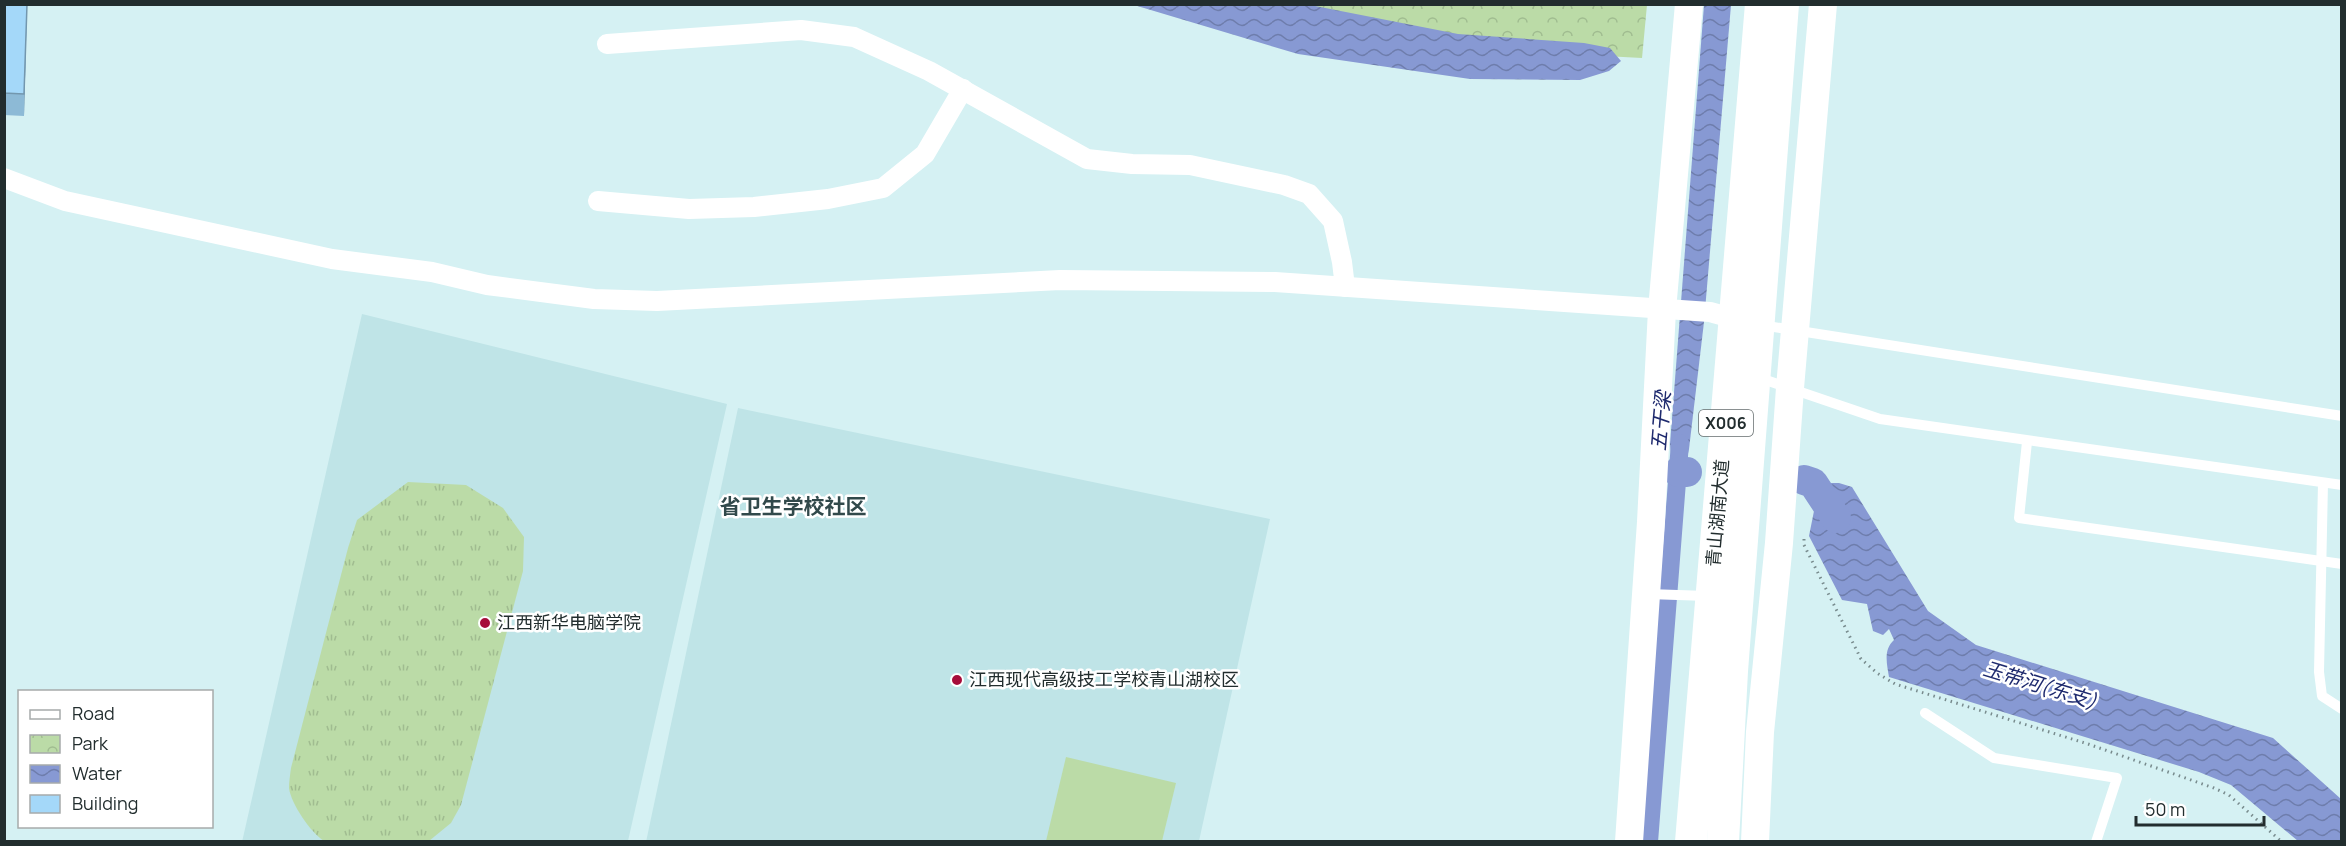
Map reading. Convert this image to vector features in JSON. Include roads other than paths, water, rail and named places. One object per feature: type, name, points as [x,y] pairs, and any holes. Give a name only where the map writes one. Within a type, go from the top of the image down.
[{"type":"main road","points":[[1629,842],[1665,310],[1689,4]]},
{"type":"main road","name":"青山湖南大道","points":[[1691,842],[1702,596],[1734,318],[1761,4]]},
{"type":"main road","name":"青山湖南大道","points":[[1723,842],[1732,671],[1755,376],[1734,318],[1783,4]]},
{"type":"main road","points":[[1755,842],[1760,732],[1779,543],[1823,4]]},
{"type":"street","points":[[607,44],[801,30],[854,37],[963,89],[1087,159],[1132,164],[1190,165],[1284,185],[1309,194],[1333,221],[1345,287]]},
{"type":"street","points":[[598,201],[689,209],[754,207],[828,199],[883,188],[925,153],[963,89]]},
{"type":"street","points":[[4,178],[65,201],[332,259],[432,272],[487,285],[594,299],[657,302],[1060,280],[1275,282],[1665,310],[1734,318]]},
{"type":"lane","points":[[1734,318],[1795,330],[2342,416]]},
{"type":"lane","points":[[1755,376],[1880,419],[2027,442],[2342,485]]},
{"type":"lane","points":[[2027,442],[2019,518],[2342,564]]},
{"type":"lane","points":[[2323,483],[2319,672],[2322,696],[2342,709]]},
{"type":"lane","points":[[1647,594],[1702,596]]},
{"type":"lane","points":[[1925,713],[1994,758],[2117,778],[2096,842]]},
{"type":"water","points":[[1134,5],[1310,5],[1458,34],[1584,43],[1610,48],[1621,61],[1609,71],[1580,80],[1470,79],[1298,54]]},
{"type":"water","points":[[1704,5],[1731,5],[1704,322],[1689,449],[1687,458],[1678,466],[1671,453],[1670,444]]},
{"type":"water","points":[[1813,483],[1839,483],[1852,487],[1928,611],[1976,645],[2273,738],[2341,799],[2341,841],[2298,841],[2231,785],[2199,772],[1889,677],[1887,653],[1894,640],[1889,629],[1883,635],[1873,631],[1867,604],[1842,600],[1809,536],[1815,506]]},
{"type":"waterway","name":"五干梁","points":[[1649,842],[1680,443]]},
{"type":"waterway","name":"玉带河(东支)","points":[[1678,472],[1687,472]]},
{"type":"waterway","name":"玉带河(东支)","points":[[1804,480],[1813,483],[1836,518]]},
{"type":"place","name":"江西新华电脑学院","points":[[485,623]]},
{"type":"place","name":"江西现代高级技工学校青山湖校区","points":[[957,680]]},
{"type":"district","name":"省卫生学校社区","points":[[793,507]]}]
